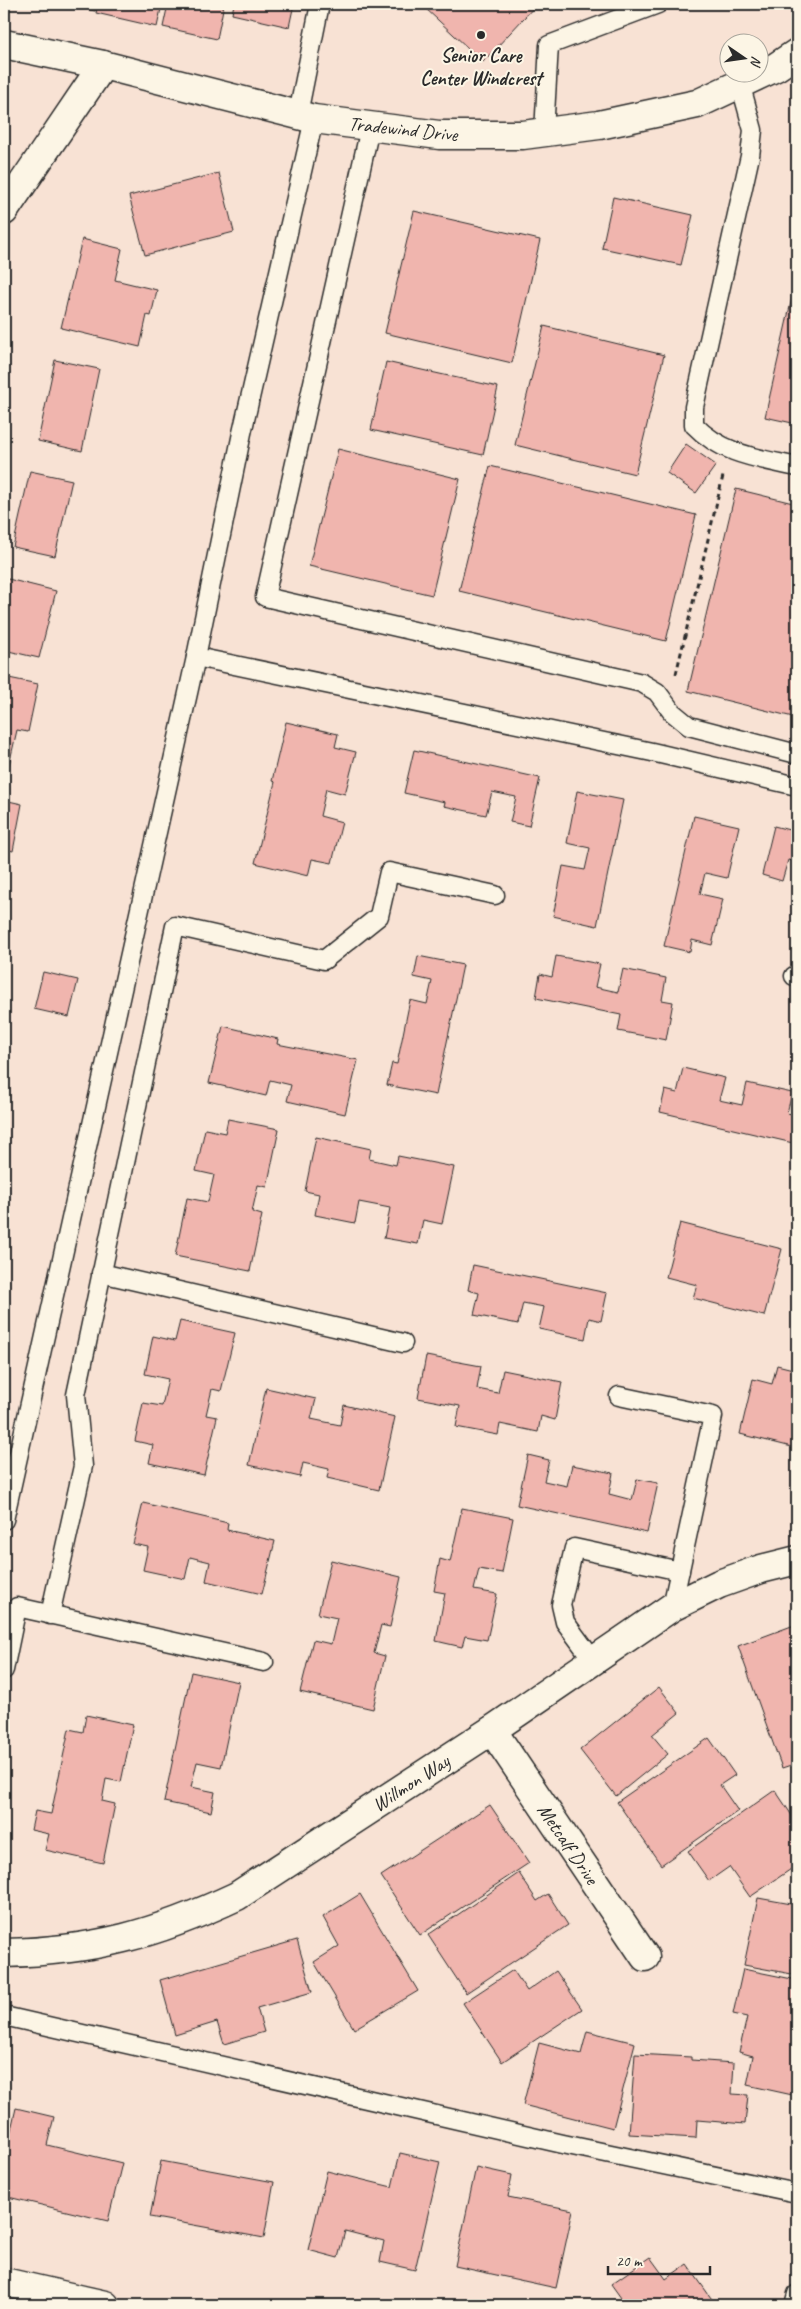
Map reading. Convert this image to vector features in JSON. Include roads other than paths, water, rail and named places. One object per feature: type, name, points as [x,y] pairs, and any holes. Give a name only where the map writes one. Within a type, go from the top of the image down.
[{"type":"street","name":"Tradewind Drive","points":[[4,44],[103,65],[306,116],[370,128],[439,135],[523,135],[599,125],[697,104],[776,66],[797,53]]},
{"type":"street","points":[[4,212],[103,65]]},
{"type":"street","name":"Willmon Way","points":[[4,1953],[46,1952],[96,1946],[144,1934],[192,1917],[237,1896],[492,1730],[672,1607],[719,1584],[761,1569],[797,1560]]},
{"type":"street","name":"Metcalf Drive","points":[[492,1730],[644,1957]]},
{"type":"street","points":[[13,2291],[105,2305]]},
{"type":"lane","points":[[4,1520],[196,657],[306,116],[320,4]]},
{"type":"lane","points":[[544,132],[548,45],[658,4]]},
{"type":"lane","points":[[740,83],[753,130],[750,156],[694,407],[694,425],[707,438],[729,451],[797,467]]},
{"type":"lane","points":[[370,128],[265,597],[642,683],[657,692],[668,707],[688,726],[797,754]]},
{"type":"lane","points":[[196,657],[652,752],[797,786]]},
{"type":"lane","points":[[50,1615],[83,1466],[76,1395],[175,926],[324,960],[379,916],[389,872],[495,895]]},
{"type":"lane","points":[[102,1274],[403,1343]]},
{"type":"lane","points":[[619,1396],[713,1416],[672,1607]]},
{"type":"lane","points":[[593,1660],[565,1622],[561,1605],[574,1548],[680,1571]]},
{"type":"lane","points":[[4,1670],[17,1607],[264,1662]]},
{"type":"lane","points":[[4,2016],[563,2144],[797,2193]]},
{"type":"lane","points":[[794,2305],[797,2294]]},
{"type":"place","name":"Senior Care Center Windcrest","points":[[481,35]]}]
